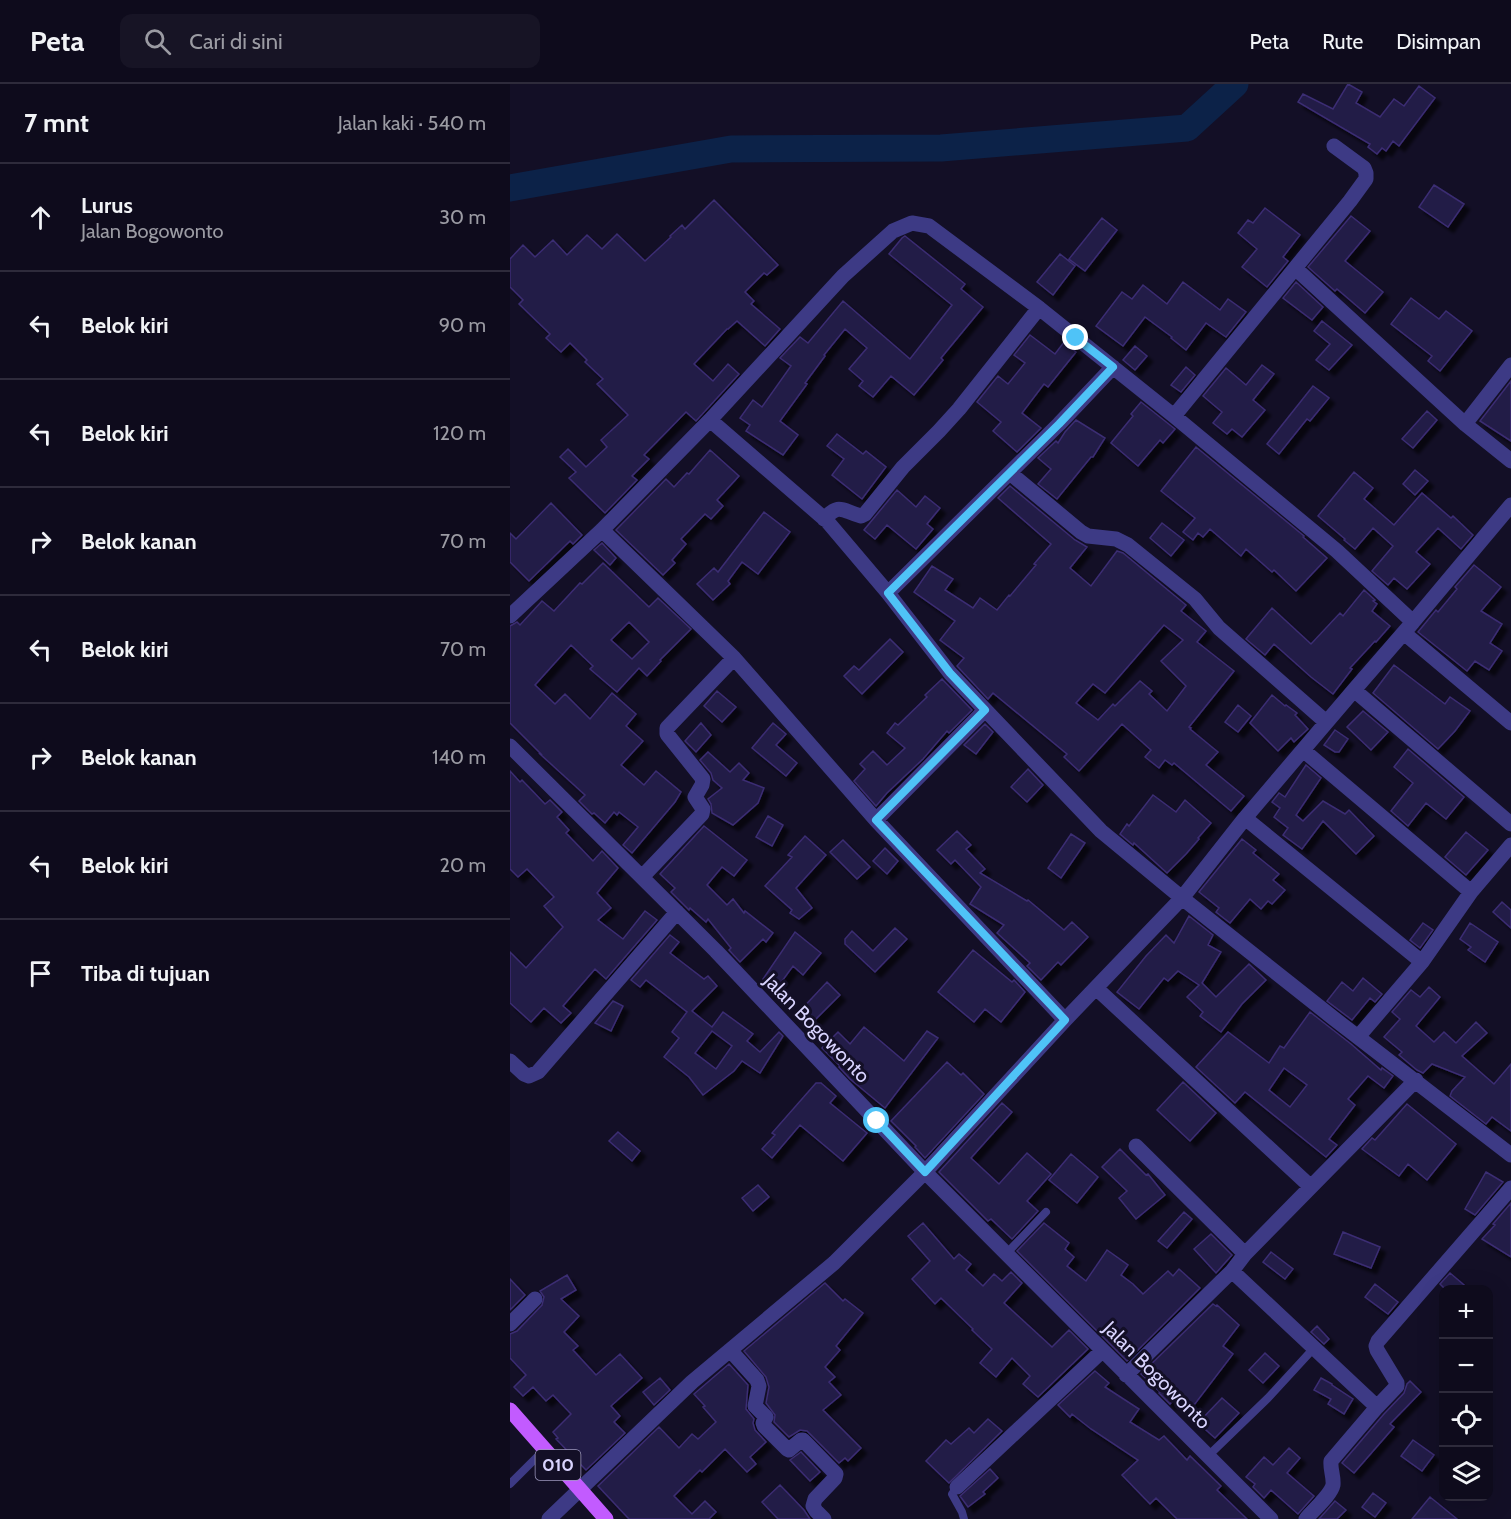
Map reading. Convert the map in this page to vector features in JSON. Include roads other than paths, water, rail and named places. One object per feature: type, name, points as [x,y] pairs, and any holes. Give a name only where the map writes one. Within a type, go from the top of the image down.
[{"type":"main road","name":"010","points":[[510,1410],[606,1519]]},
{"type":"street","points":[[1174,416],[1366,179],[1364,168],[1334,146]]},
{"type":"street","points":[[510,616],[602,530],[710,420],[843,276],[893,231],[912,223],[929,225],[1039,308],[1337,551],[1409,628],[1511,723]]},
{"type":"street","points":[[1295,268],[1465,424],[1511,461]]},
{"type":"street","points":[[824,519],[836,508],[861,516],[865,514],[903,467],[959,409],[1039,308]]},
{"type":"street","points":[[1465,424],[1511,365]]},
{"type":"street","points":[[888,593],[1059,424],[1113,367]]},
{"type":"street","points":[[710,420],[824,519],[888,593],[950,673],[1101,831],[1182,898],[1511,1155]]},
{"type":"street","points":[[1010,473],[1081,532],[1088,536],[1116,539],[1128,545],[1194,599],[1219,628],[1326,722]]},
{"type":"street","points":[[549,1519],[692,1382],[834,1263],[925,1172],[1065,1020],[1182,898],[1245,818],[1409,628],[1511,505]]},
{"type":"street","points":[[602,530],[734,658],[876,820],[1065,1020]]},
{"type":"street","points":[[642,878],[702,814],[703,809],[695,797],[704,782],[703,779],[667,734],[667,728],[734,658]]},
{"type":"street","points":[[1354,690],[1511,824]]},
{"type":"street","points":[[876,820],[985,710]]},
{"type":"street","name":"Jalan Bogowonto","points":[[510,746],[716,951],[925,1172],[1271,1519]]},
{"type":"street","points":[[1303,750],[1471,892]]},
{"type":"street","points":[[1245,818],[1422,962]]},
{"type":"street","points":[[1358,1037],[1422,962],[1471,892],[1511,845]]},
{"type":"street","points":[[510,1061],[529,1076],[538,1072],[676,912]]},
{"type":"street","points":[[1096,988],[1311,1187]]},
{"type":"street","points":[[1126,1375],[1232,1271],[1245,1254],[1416,1080]]},
{"type":"street","points":[[1136,1146],[1245,1254]]},
{"type":"street","points":[[1306,1519],[1332,1490],[1334,1482],[1330,1468],[1331,1461],[1397,1386],[1377,1350],[1378,1341],[1511,1188]]},
{"type":"street","points":[[1232,1271],[1377,1407]]},
{"type":"street","points":[[510,1324],[535,1299]]},
{"type":"street","points":[[730,1350],[757,1380],[759,1386],[755,1406],[766,1417],[764,1426],[789,1450],[798,1441],[803,1440],[836,1474],[835,1478],[815,1499],[813,1506],[824,1519]]},
{"type":"street","points":[[957,1487],[1102,1351]]},
{"type":"lane","points":[[1006,1254],[1046,1212]]},
{"type":"lane","points":[[1208,1456],[1268,1398],[1314,1348]]},
{"type":"lane","points":[[510,1484],[544,1450]]},
{"type":"lane","points":[[957,1487],[952,1494],[964,1519]]},
{"type":"waterway","points":[[510,188],[731,149],[941,148],[1187,128],[1235,84]]}]
